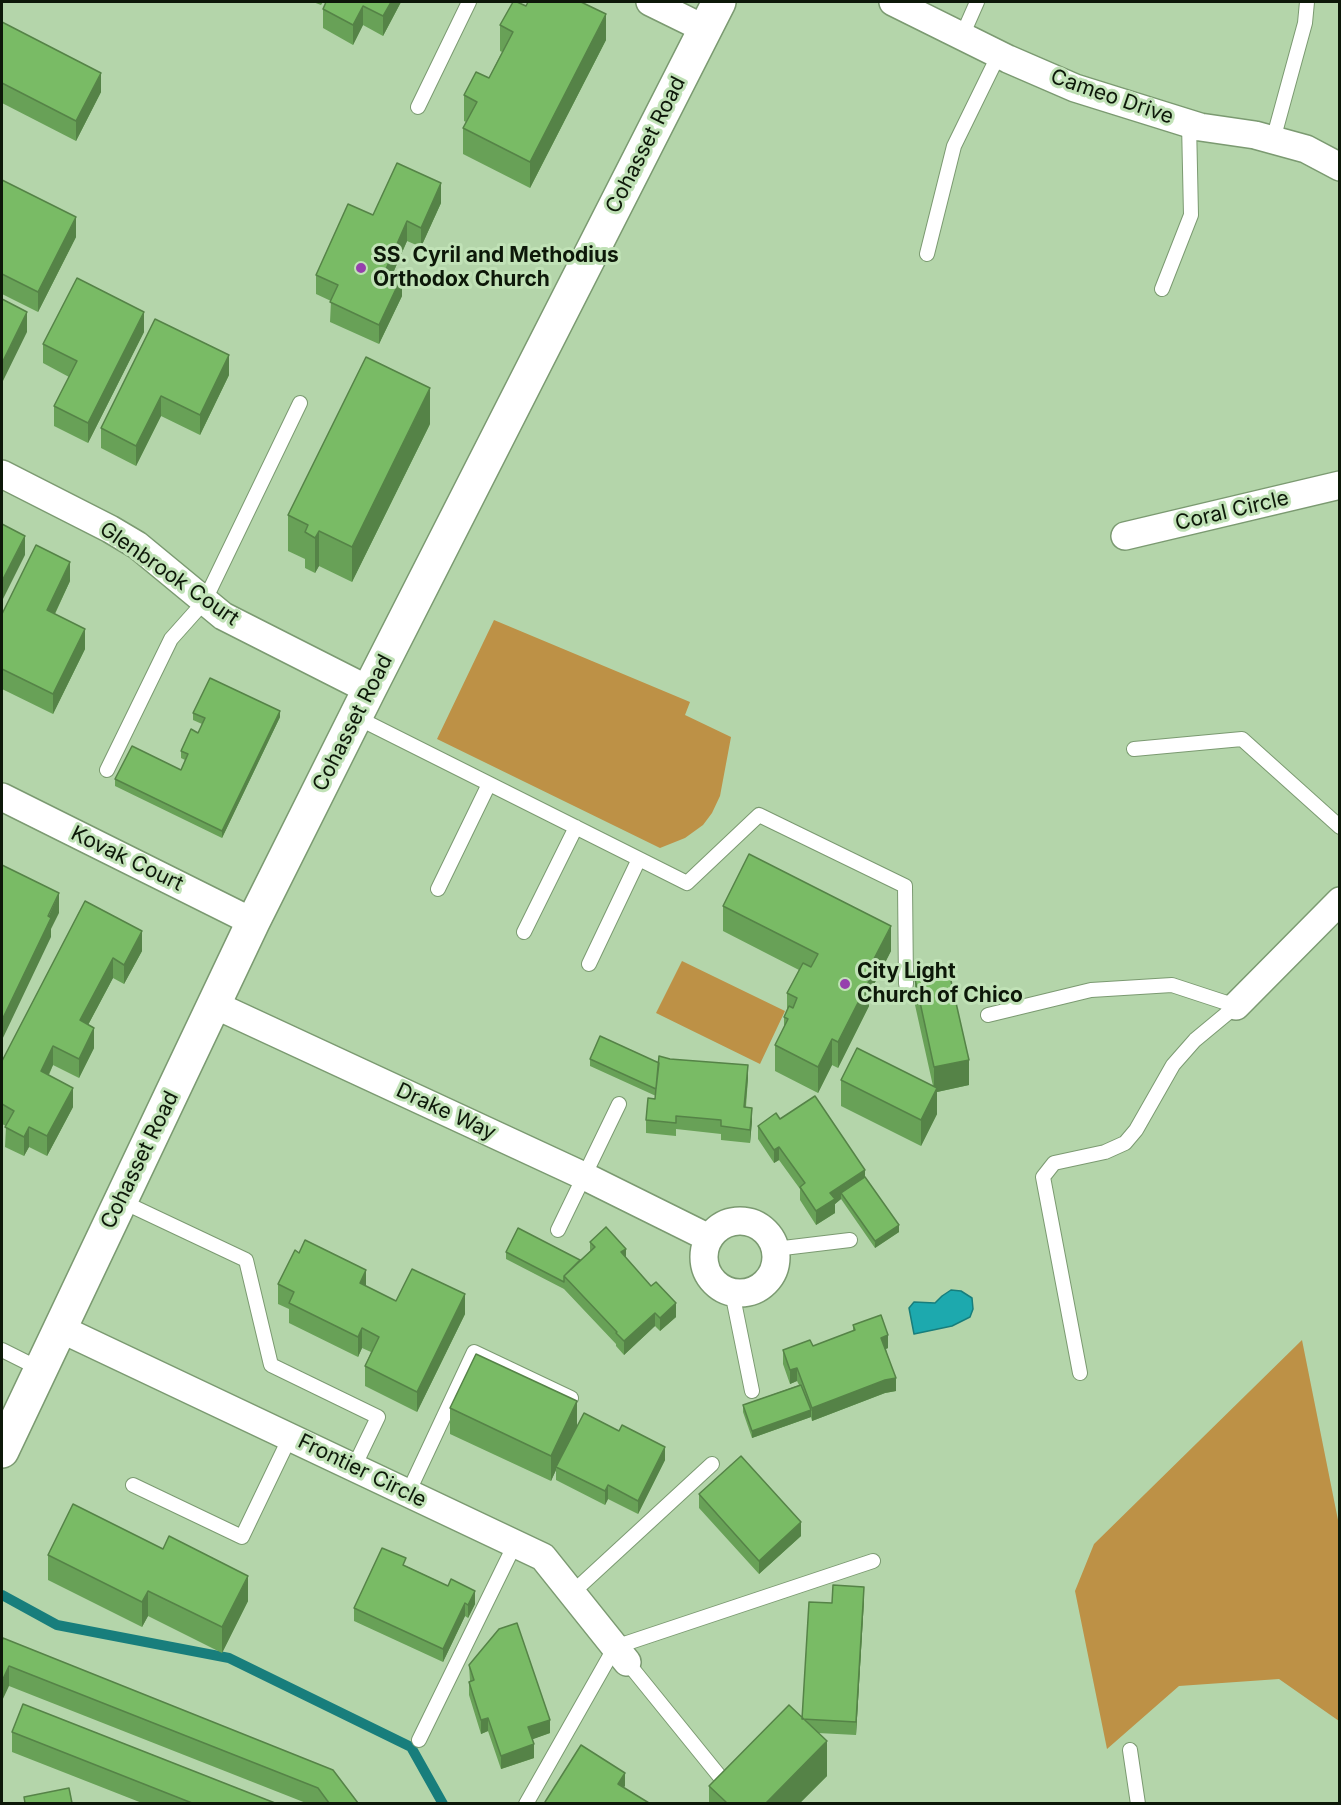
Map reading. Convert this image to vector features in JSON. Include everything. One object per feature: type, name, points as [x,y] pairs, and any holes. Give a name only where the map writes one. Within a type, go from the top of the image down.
[{"type":"street","points":[[650,2],[712,15]]},
{"type":"street","name":"Cameo Drive","points":[[893,2],[1074,88],[1189,123],[1255,135],[1306,149],[1340,167]]},
{"type":"street","name":"Cohasset Road","points":[[2,1451],[253,922],[712,15]]},
{"type":"street","name":"Glenbrook Court","points":[[2,474],[137,545],[223,616],[362,703]]},
{"type":"street","name":"Coral Circle","points":[[1125,536],[1340,485]]},
{"type":"street","name":"Kovak Court","points":[[4,803],[253,922]]},
{"type":"street","points":[[1236,1006],[1340,901]]},
{"type":"street","name":"Drake Way","points":[[214,1005],[584,1176],[709,1238]]},
{"type":"street","points":[[745,1222],[762,1229],[770,1238],[775,1249],[772,1273],[764,1283],[754,1289],[732,1292],[712,1280],[706,1271],[704,1249],[709,1238],[717,1229],[728,1223],[745,1222]]},
{"type":"street","name":"Frontier Circle","points":[[59,1328],[543,1557],[621,1655]]},
{"type":"lane","points":[[418,107],[469,2]]},
{"type":"lane","points":[[962,36],[977,2]]},
{"type":"lane","points":[[1273,140],[1305,23],[1307,2]]},
{"type":"lane","points":[[927,254],[954,146],[999,54]]},
{"type":"lane","points":[[1162,289],[1191,215],[1189,123]]},
{"type":"lane","points":[[107,770],[171,639],[204,602],[300,403]]},
{"type":"lane","points":[[362,703],[489,784],[687,883],[759,815],[905,886],[906,984]]},
{"type":"lane","points":[[1134,749],[1242,739],[1340,827]]},
{"type":"lane","points":[[438,889],[489,784]]},
{"type":"lane","points":[[524,932],[576,827]]},
{"type":"lane","points":[[589,964],[639,859]]},
{"type":"lane","points":[[988,1015],[1091,990],[1172,985],[1236,1006]]},
{"type":"lane","points":[[1080,1373],[1043,1177],[1054,1163],[1105,1152],[1125,1143],[1136,1130],[1173,1065],[1195,1040],[1236,1006]]},
{"type":"lane","points":[[558,1230],[619,1104]]},
{"type":"lane","points":[[121,1201],[246,1260],[271,1365],[378,1417],[354,1467]]},
{"type":"lane","points":[[775,1249],[850,1240]]},
{"type":"lane","points":[[732,1292],[752,1391]]},
{"type":"lane","points":[[2,1350],[40,1369]]},
{"type":"lane","points":[[408,1493],[474,1352],[571,1398]]},
{"type":"lane","points":[[133,1485],[242,1537],[290,1437]]},
{"type":"lane","points":[[572,1593],[712,1464]]},
{"type":"lane","points":[[419,1740],[515,1544]]},
{"type":"lane","points":[[526,1803],[621,1655],[873,1561]]},
{"type":"lane","points":[[621,1655],[721,1778]]},
{"type":"lane","points":[[1130,1750],[1138,1803]]},
{"type":"shaded area","points":[[494,620],[690,702],[685,715],[731,737],[720,796],[703,825],[685,838],[660,848],[437,739]]},
{"type":"shaded area","points":[[682,961],[785,1011],[760,1064],[656,1013]]},
{"type":"shaded area","points":[[1302,1340],[1339,1525],[1339,1721],[1279,1679],[1179,1686],[1107,1749],[1075,1591],[1094,1544]]},
{"type":"water","points":[[951,1290],[961,1291],[972,1298],[973,1309],[970,1317],[952,1326],[914,1334],[909,1308],[914,1302],[935,1303]]},
{"type":"building","points":[[326,2],[391,2],[383,16],[363,6],[353,25],[323,9]]},
{"type":"building","points":[[513,2],[526,6],[528,2],[581,2],[606,14],[530,162],[463,128],[477,102],[464,95],[476,72],[489,78],[513,32],[500,25]]},
{"type":"building","points":[[2,22],[101,73],[76,121],[2,83]]},
{"type":"building","name":"SS. Cyril and Methodius Orthodox Church","points":[[397,163],[441,183],[421,228],[407,221],[386,269],[402,276],[379,325],[330,302],[338,285],[316,275],[348,204],[373,215]]},
{"type":"building","points":[[2,180],[76,217],[38,292],[2,274]]},
{"type":"building","points":[[77,278],[144,312],[88,423],[54,406],[77,361],[43,344]]},
{"type":"building","points":[[2,299],[27,312],[2,363]]},
{"type":"building","points":[[155,319],[229,355],[200,415],[161,396],[136,446],[101,428]]},
{"type":"building","points":[[366,357],[430,388],[352,547],[319,531],[315,538],[305,532],[308,525],[288,515]]},
{"type":"building","points":[[2,524],[25,536],[2,581]]},
{"type":"building","points":[[36,545],[70,562],[47,610],[85,629],[53,694],[2,669],[2,614]]},
{"type":"building","points":[[210,678],[280,711],[222,831],[115,779],[132,746],[181,770],[188,754],[181,751],[191,729],[198,733],[205,718],[193,713]]},
{"type":"building","name":"City Light Church of Chico","points":[[749,854],[891,926],[864,978],[869,981],[838,1042],[832,1039],[818,1067],[775,1045],[788,1019],[784,1017],[789,1006],[793,1008],[797,998],[787,993],[803,963],[811,967],[818,954],[723,906]]},
{"type":"building","points":[[2,865],[59,893],[48,916],[51,918],[2,1020]]},
{"type":"building","points":[[85,901],[142,931],[124,965],[113,958],[80,1020],[94,1028],[79,1059],[53,1046],[41,1071],[73,1088],[47,1136],[29,1127],[24,1137],[5,1127],[14,1111],[2,1104],[2,1061]]},
{"type":"building","points":[[949,972],[969,1060],[934,1067],[915,979]]},
{"type":"building","points":[[600,1036],[659,1063],[656,1089],[590,1059]]},
{"type":"building","points":[[857,1048],[937,1088],[921,1120],[841,1080]]},
{"type":"building","points":[[659,1056],[670,1059],[748,1065],[744,1107],[752,1108],[750,1130],[721,1126],[721,1120],[676,1116],[676,1123],[646,1120],[648,1098],[655,1099]]},
{"type":"building","points":[[815,1096],[865,1170],[830,1193],[835,1199],[816,1211],[800,1187],[805,1183],[779,1147],[774,1150],[758,1126],[776,1113],[780,1119]]},
{"type":"building","points":[[865,1177],[899,1225],[875,1241],[841,1193]]},
{"type":"building","points":[[606,1227],[626,1249],[621,1252],[651,1286],[656,1282],[676,1303],[660,1318],[655,1313],[624,1341],[564,1276],[595,1247],[590,1242]]},
{"type":"building","points":[[518,1228],[580,1260],[564,1276],[564,1282],[506,1252]]},
{"type":"building","points":[[305,1240],[366,1270],[360,1283],[396,1301],[412,1269],[465,1294],[417,1392],[365,1366],[379,1337],[362,1328],[358,1337],[289,1303],[294,1292],[278,1284],[295,1250],[299,1253]]},
{"type":"building","points":[[881,1315],[888,1335],[881,1338],[896,1378],[885,1380],[812,1408],[797,1368],[790,1370],[783,1350],[810,1340],[813,1346],[855,1330],[853,1325]]},
{"type":"building","points":[[476,1354],[577,1401],[551,1456],[450,1408]]},
{"type":"building","points":[[801,1385],[811,1410],[752,1431],[743,1405]]},
{"type":"building","points":[[584,1413],[619,1431],[622,1425],[665,1447],[638,1501],[608,1485],[605,1491],[556,1467]]},
{"type":"building","points":[[741,1456],[801,1522],[759,1561],[699,1494]]},
{"type":"building","points":[[73,1504],[163,1549],[169,1536],[248,1576],[222,1627],[148,1591],[142,1602],[48,1555]]},
{"type":"building","points":[[382,1548],[406,1558],[403,1565],[448,1586],[451,1579],[475,1591],[468,1605],[465,1603],[443,1649],[354,1608]]},
{"type":"building","points":[[833,1585],[864,1587],[856,1722],[802,1719],[809,1602],[832,1603]]},
{"type":"building","points":[[517,1623],[550,1720],[528,1727],[534,1744],[501,1756],[488,1718],[481,1720],[469,1682],[474,1680],[469,1665],[499,1629]]},
{"type":"building","points":[[3,1638],[333,1770],[358,1803],[329,1803],[318,1788],[9,1666],[2,1681]]},
{"type":"building","points":[[23,1704],[275,1803],[192,1803],[12,1732]]},
{"type":"building","points":[[789,1705],[827,1741],[766,1803],[724,1803],[726,1802],[709,1786]]},
{"type":"building","points":[[581,1745],[625,1773],[618,1784],[649,1803],[546,1803]]},
{"type":"building","points":[[69,1788],[72,1803],[25,1803],[24,1797]]},
{"type":"waterway","points":[[2,1595],[57,1625],[229,1658],[411,1747],[443,1804]]},
{"type":"place","name":"SS. Cyril and Methodius Orthodox Church","points":[[361,268]]},
{"type":"place","name":"City Light Church of Chico","points":[[845,984]]}]
